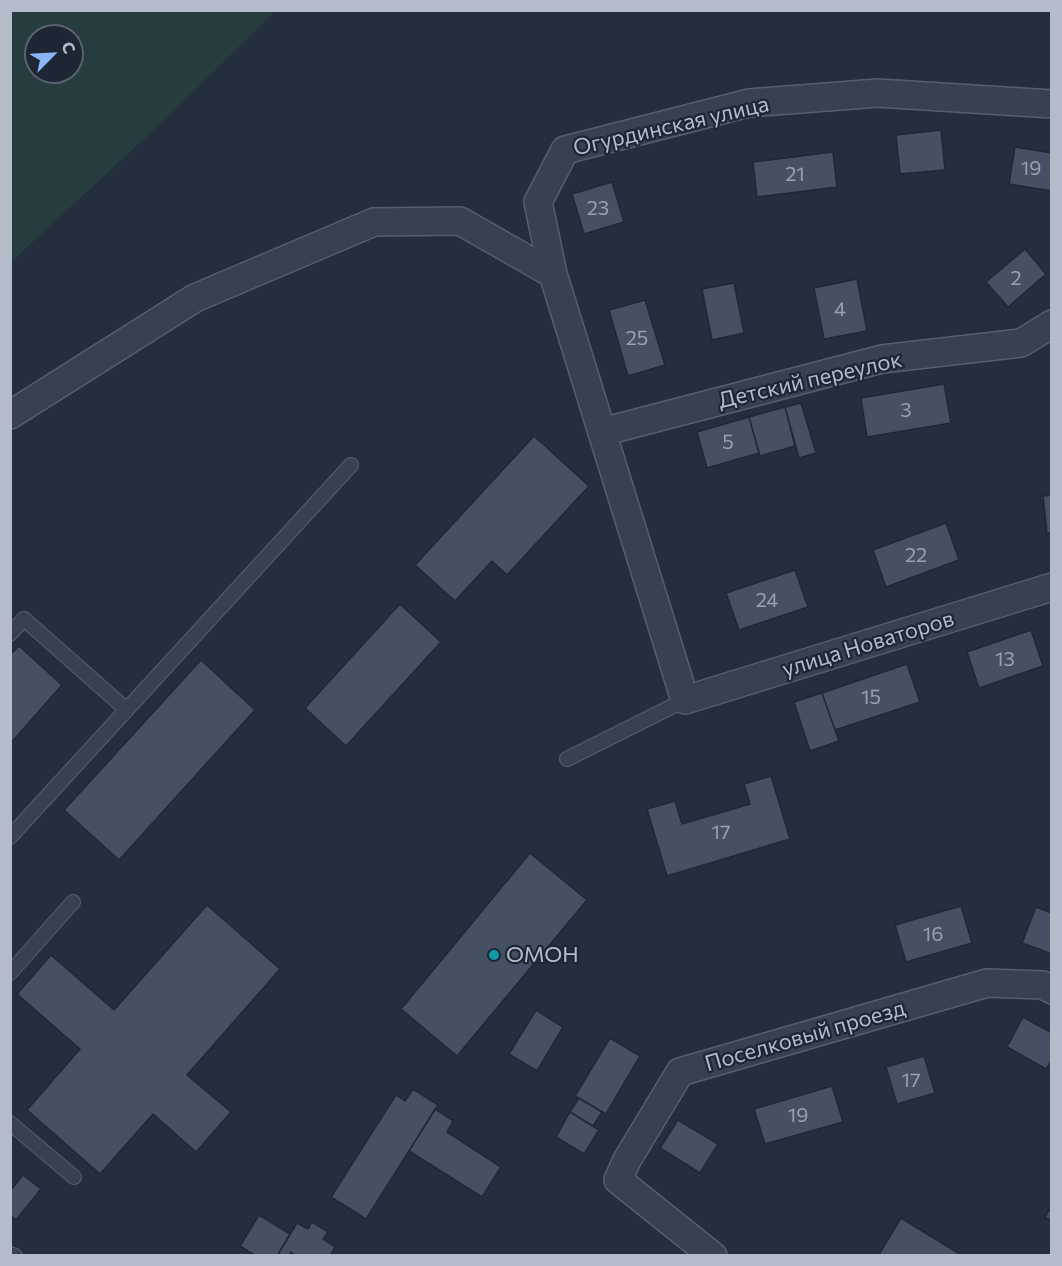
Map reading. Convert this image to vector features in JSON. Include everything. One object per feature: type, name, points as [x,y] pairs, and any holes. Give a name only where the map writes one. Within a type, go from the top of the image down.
[{"type":"street","name":"Огурдинская улица","points":[[685,700],[553,274],[538,202],[565,150],[749,103],[878,93],[1052,104]]},
{"type":"street","points":[[10,415],[195,298],[374,222],[460,221],[553,274]]},
{"type":"street","name":"Детский переулок","points":[[602,432],[882,359],[1021,343],[1052,324]]},
{"type":"street","name":"улица Новаторов","points":[[685,700],[1052,587]]},
{"type":"street","name":"Поселковый проезд","points":[[713,1256],[618,1180],[627,1160],[680,1072],[987,983],[1043,985],[1052,990]]},
{"type":"lane","points":[[10,837],[351,465]]},
{"type":"lane","points":[[10,634],[24,619],[127,710]]},
{"type":"lane","points":[[567,759],[685,700]]},
{"type":"lane","points":[[10,973],[73,902]]},
{"type":"lane","points":[[10,1123],[74,1177]]},
{"type":"lane","points":[[10,1254],[15,1256]]},
{"type":"green space","points":[[11,10],[275,10],[172,113],[11,262]]},
{"type":"building","points":[[941,130],[945,170],[900,174],[896,135]]},
{"type":"building","points":[[1015,147],[1052,153],[1052,191],[1009,184]]},
{"type":"building","points":[[833,152],[837,187],[757,197],[753,162]]},
{"type":"building","points":[[612,182],[624,222],[584,234],[572,194]]},
{"type":"building","points":[[1025,249],[1046,274],[1008,307],[986,282]]},
{"type":"building","points":[[857,279],[867,331],[824,339],[814,288]]},
{"type":"building","points":[[734,283],[744,333],[712,340],[702,289]]},
{"type":"building","points":[[645,300],[665,365],[628,376],[609,310]]},
{"type":"building","points":[[944,384],[951,423],[867,437],[861,398]]},
{"type":"building","points":[[801,403],[816,453],[799,458],[785,407]]},
{"type":"building","points":[[785,407],[795,446],[760,456],[749,417]]},
{"type":"building","points":[[749,417],[759,453],[707,468],[697,432]]},
{"type":"building","points":[[534,436],[589,486],[507,575],[492,561],[455,601],[415,565]]},
{"type":"building","points":[[1052,495],[1052,533],[1047,533],[1043,496]]},
{"type":"building","points":[[946,523],[959,560],[886,587],[873,550]]},
{"type":"building","points":[[795,570],[808,607],[739,630],[726,593]]},
{"type":"building","points":[[400,604],[441,642],[346,746],[305,708]]},
{"type":"building","points":[[1031,630],[1043,666],[979,688],[967,652]]},
{"type":"building","points":[[19,646],[62,685],[10,744],[10,655]]},
{"type":"building","points":[[201,660],[255,710],[119,860],[64,810]]},
{"type":"building","points":[[907,664],[920,702],[835,730],[822,693]]},
{"type":"building","points":[[822,693],[839,741],[810,751],[794,702]]},
{"type":"building","points":[[771,776],[790,839],[667,876],[647,809],[675,801],[682,824],[750,804],[744,784]]},
{"type":"building","name":"ОМОН","points":[[530,853],[587,900],[457,1056],[401,1009]]},
{"type":"building","points":[[207,905],[280,969],[187,1075],[231,1112],[196,1152],[153,1114],[100,1174],[27,1110],[80,1049],[17,994],[51,955],[114,1010]]},
{"type":"building","points":[[961,906],[972,943],[906,962],[895,925]]},
{"type":"building","points":[[1036,907],[1052,913],[1052,954],[1022,943]]},
{"type":"building","points":[[536,1010],[563,1027],[537,1071],[509,1054]]},
{"type":"building","points":[[1023,1017],[1052,1033],[1052,1060],[1046,1069],[1007,1047]]},
{"type":"building","points":[[610,1038],[640,1056],[606,1114],[575,1096]]},
{"type":"building","points":[[924,1056],[935,1093],[897,1104],[886,1067]]},
{"type":"building","points":[[832,1086],[843,1122],[765,1144],[754,1109]]},
{"type":"building","points":[[413,1089],[438,1105],[366,1219],[331,1197],[396,1095],[405,1101]]},
{"type":"building","points":[[579,1098],[602,1112],[593,1126],[570,1112]]},
{"type":"building","points":[[435,1109],[453,1121],[447,1132],[501,1167],[482,1197],[409,1151]]},
{"type":"building","points":[[570,1112],[599,1130],[584,1154],[556,1137]]},
{"type":"building","points":[[678,1120],[718,1144],[700,1173],[660,1148]]},
{"type":"building","points":[[23,1175],[41,1189],[16,1220],[10,1215],[10,1191]]},
{"type":"building","points":[[1052,1206],[1052,1221],[1045,1217]]},
{"type":"building","points":[[259,1215],[290,1234],[277,1256],[256,1256],[240,1246]]},
{"type":"building","points":[[901,1218],[963,1256],[878,1256]]},
{"type":"building","points":[[312,1222],[328,1232],[323,1239],[335,1247],[330,1256],[296,1256],[291,1252],[289,1256],[277,1256],[297,1223],[308,1229]]},
{"type":"place","name":"ОМОН","points":[[494,955]]}]
